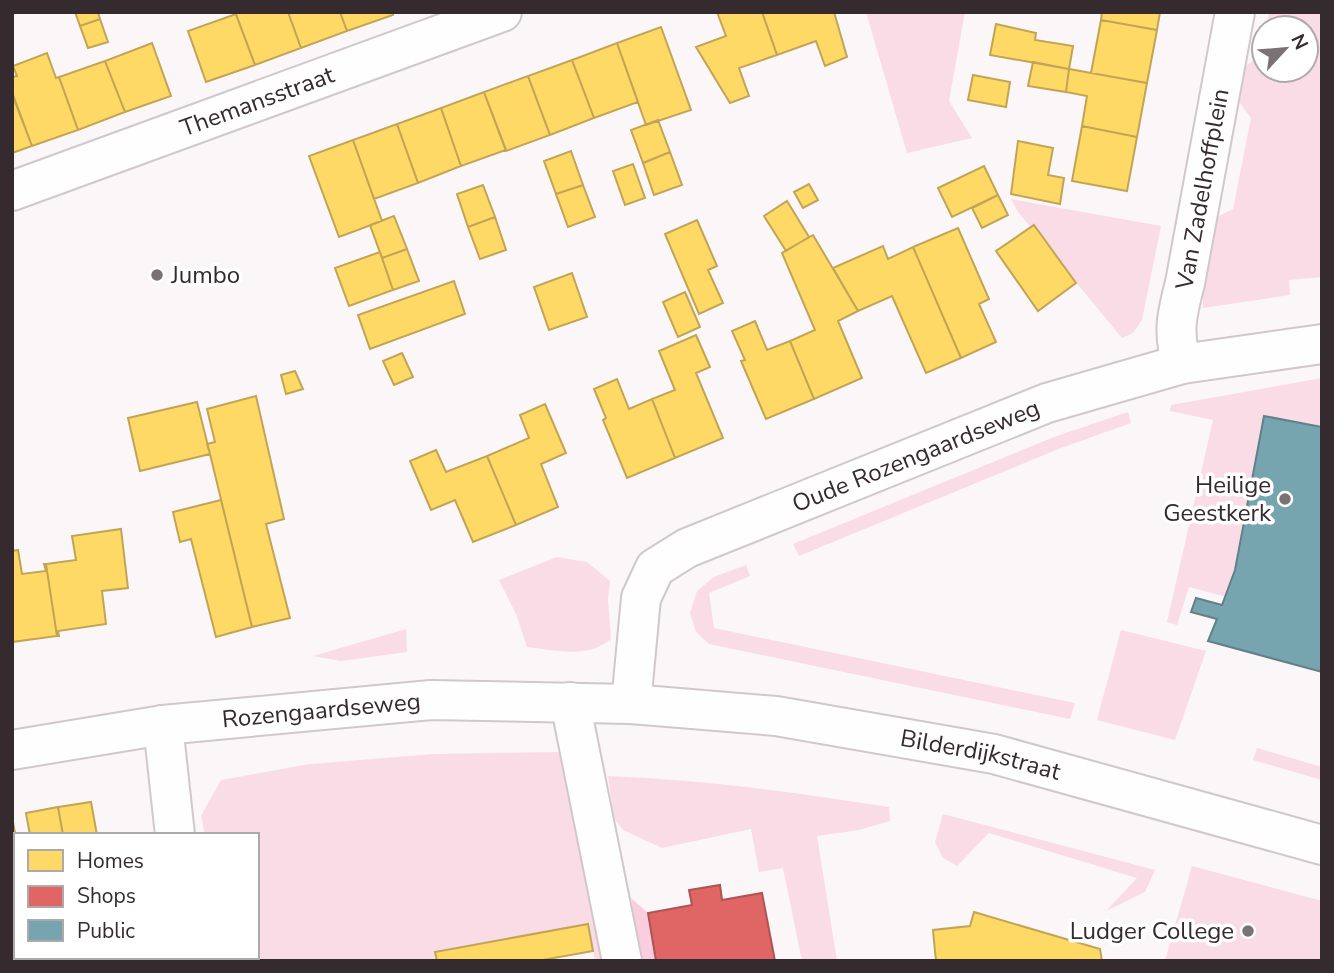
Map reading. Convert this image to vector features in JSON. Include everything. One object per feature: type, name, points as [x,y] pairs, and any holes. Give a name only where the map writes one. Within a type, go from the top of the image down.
[{"type":"street","name":"Themansstraat","points":[[12,191],[502,12]]},
{"type":"street","name":"Van Zadelhoffplein","points":[[1182,364],[1175,343],[1175,321],[1185,283],[1234,12]]},
{"type":"street","name":"Oude Rozengaardseweg","points":[[631,704],[641,598],[655,568],[687,548],[1047,403],[1182,364],[1322,344]]},
{"type":"street","name":"Rozengaardseweg","points":[[12,750],[163,725],[431,700],[631,704]]},
{"type":"street","points":[[570,702],[622,961]]},
{"type":"street","name":"Bilderdijkstraat","points":[[631,704],[776,716],[994,754],[1322,845]]},
{"type":"street","points":[[163,725],[175,833]]},
{"type":"shaded area","points":[[866,12],[965,12],[949,101],[972,138],[907,153]]},
{"type":"shaded area","points":[[1322,12],[1322,277],[1289,280],[1290,295],[1203,308],[1203,291],[1217,217],[1233,209],[1251,118],[1238,100],[1244,67],[1250,63],[1250,84],[1320,84],[1320,14],[1269,14]]},
{"type":"shaded area","points":[[1011,199],[1161,226],[1142,320],[1133,333],[1122,338],[1018,212]]},
{"type":"shaded area","points":[[1322,378],[1322,444],[1234,599],[1189,587],[1177,625],[1167,622],[1213,420],[1170,411],[1171,405]]},
{"type":"shaded area","points":[[1128,412],[1131,423],[1061,448],[799,556],[793,544],[1054,437]]},
{"type":"shaded area","points":[[557,557],[587,562],[610,581],[608,599],[611,639],[602,645],[571,652],[527,647],[516,614],[499,580]]},
{"type":"shaded area","points":[[746,565],[750,576],[709,593],[714,628],[1075,703],[1070,719],[709,644],[696,632],[690,613],[697,591],[714,577]]},
{"type":"shaded area","points":[[406,629],[407,652],[341,661],[313,656]]},
{"type":"shaded area","points":[[1121,630],[1206,651],[1175,740],[1097,720]]},
{"type":"shaded area","points":[[1257,748],[1322,767],[1322,780],[1253,760]]},
{"type":"shaded area","points":[[563,752],[611,961],[595,961],[588,924],[436,952],[437,961],[228,961],[259,959],[259,833],[205,833],[201,816],[221,780],[310,764],[435,754]]},
{"type":"shaded area","points":[[608,776],[749,787],[889,807],[890,821],[859,830],[817,836],[837,961],[802,961],[783,868],[759,872],[751,829],[662,848],[623,830],[614,818]]},
{"type":"shaded area","points":[[943,814],[1155,870],[1145,892],[1106,911],[1137,878],[989,833],[957,866],[943,858],[935,842]]},
{"type":"shaded area","name":"Ludger College","points":[[1192,866],[1322,901],[1322,961],[1165,961]]},
{"type":"shaded area","points":[[631,898],[648,913],[656,961],[641,961]]},
{"type":"building: Homes","points":[[75,12],[98,12],[100,19],[80,26]]},
{"type":"building: Homes","points":[[235,12],[288,12],[301,48],[255,65]]},
{"type":"building: Homes","points":[[288,12],[340,12],[347,31],[301,48]]},
{"type":"building: Homes","points":[[340,12],[392,12],[393,15],[347,31]]},
{"type":"building: Homes","points":[[717,12],[762,12],[777,55],[739,68],[749,96],[730,103],[696,47],[726,36]]},
{"type":"building: Homes","points":[[762,12],[834,12],[847,57],[825,66],[816,41],[777,55]]},
{"type":"building: Homes","points":[[1102,12],[1160,12],[1157,30],[1101,20]]},
{"type":"building: Homes","points":[[236,14],[255,65],[206,82],[188,31]]},
{"type":"building: Homes","points":[[100,19],[108,42],[88,48],[80,26]]},
{"type":"building: Homes","points":[[1101,20],[1157,30],[1147,83],[1091,73]]},
{"type":"building: Homes","points":[[996,24],[1036,33],[1035,40],[1073,46],[1069,69],[990,55]]},
{"type":"building: Homes","points":[[661,27],[691,110],[646,125],[617,43]]},
{"type":"building: Homes","points":[[152,43],[171,96],[125,112],[105,61]]},
{"type":"building: Homes","points":[[617,43],[638,102],[594,118],[572,60]]},
{"type":"building: Homes","points":[[47,53],[56,78],[59,77],[78,130],[32,146],[12,92],[12,77],[17,76],[13,66]]},
{"type":"building: Homes","points":[[572,60],[594,118],[550,135],[528,76]]},
{"type":"building: Homes","points":[[105,61],[125,112],[78,130],[59,77]]},
{"type":"building: Homes","points":[[1033,62],[1069,69],[1066,92],[1028,86]]},
{"type":"building: Homes","points":[[1069,69],[1147,83],[1137,137],[1082,126],[1087,96],[1066,92]]},
{"type":"building: Homes","points":[[973,75],[1010,82],[1006,107],[968,100]]},
{"type":"building: Homes","points":[[528,76],[550,135],[506,151],[484,92]]},
{"type":"building: Homes","points":[[484,92],[506,150],[461,166],[441,108]]},
{"type":"building: Homes","points":[[12,94],[32,146],[12,153]]},
{"type":"building: Homes","points":[[441,108],[461,166],[418,183],[397,124]]},
{"type":"building: Homes","points":[[658,120],[670,152],[643,163],[631,130]]},
{"type":"building: Homes","points":[[397,124],[418,183],[374,199],[353,140]]},
{"type":"building: Homes","points":[[1082,126],[1137,137],[1127,191],[1072,181]]},
{"type":"building: Homes","points":[[353,140],[382,221],[339,237],[309,156]]},
{"type":"building: Homes","points":[[1018,141],[1053,148],[1048,175],[1064,178],[1060,204],[1011,194]]},
{"type":"building: Homes","points":[[571,151],[583,185],[556,194],[544,161]]},
{"type":"building: Homes","points":[[670,152],[682,185],[654,195],[643,163]]},
{"type":"building: Homes","points":[[633,164],[645,198],[625,205],[613,171]]},
{"type":"building: Homes","points":[[984,166],[998,195],[952,217],[938,188]]},
{"type":"building: Homes","points":[[809,184],[818,200],[803,208],[794,192]]},
{"type":"building: Homes","points":[[483,185],[495,217],[468,227],[457,194]]},
{"type":"building: Homes","points":[[583,185],[595,217],[568,227],[556,194]]},
{"type":"building: Homes","points":[[998,195],[1008,215],[982,228],[972,208]]},
{"type":"building: Homes","points":[[787,201],[809,237],[786,251],[764,216]]},
{"type":"building: Homes","points":[[394,216],[407,249],[382,258],[370,225]]},
{"type":"building: Homes","points":[[495,217],[506,250],[480,259],[468,227]]},
{"type":"building: Homes","points":[[697,220],[717,266],[708,270],[723,303],[699,314],[665,234]]},
{"type":"building: Homes","points":[[1034,225],[1076,283],[1038,311],[996,251]]},
{"type":"building: Homes","points":[[958,228],[989,299],[979,304],[996,342],[961,358],[913,247]]},
{"type":"building: Homes","points":[[813,235],[858,311],[838,321],[862,378],[814,399],[790,341],[815,330],[782,253]]},
{"type":"building: Homes","points":[[883,246],[888,259],[913,247],[961,358],[926,373],[892,296],[858,311],[833,268]]},
{"type":"building: Homes","points":[[407,249],[419,281],[393,290],[382,258]]},
{"type":"building: Homes","points":[[380,252],[393,290],[349,306],[335,268]]},
{"type":"building: Homes","points":[[572,273],[587,317],[549,330],[534,287]]},
{"type":"building: Homes","points":[[454,281],[465,314],[370,349],[358,315]]},
{"type":"building: Homes","points":[[685,292],[700,327],[678,337],[663,302]]},
{"type":"building: Homes","points":[[755,321],[767,350],[790,341],[814,399],[766,419],[741,361],[745,360],[732,331]]},
{"type":"building: Homes","points":[[696,335],[710,367],[696,373],[723,438],[675,458],[652,399],[675,390],[659,351]]},
{"type":"building: Homes","points":[[402,353],[413,377],[394,385],[383,361]]},
{"type":"building: Homes","points":[[295,371],[303,389],[286,394],[281,375]]},
{"type":"building: Homes","points":[[617,379],[629,409],[652,399],[675,458],[627,478],[603,420],[606,418],[594,389]]},
{"type":"building: Homes","points":[[256,396],[284,519],[266,524],[290,618],[252,627],[207,444],[215,442],[207,409]]},
{"type":"building: Homes","points":[[197,402],[210,454],[140,471],[128,418]]},
{"type":"building: Homes","points":[[545,404],[566,453],[541,464],[558,507],[516,525],[487,456],[529,438],[520,415]]},
{"type":"building: Homes","points":[[436,450],[446,472],[487,456],[516,525],[473,542],[455,500],[431,510],[410,461]]},
{"type":"building: Homes","points":[[221,500],[252,627],[216,637],[191,539],[180,542],[173,512]]},
{"type":"building: Homes","points":[[121,529],[128,588],[102,591],[106,624],[58,631],[57,636],[46,564],[76,560],[72,536]]},
{"type":"building: Homes","points":[[18,550],[22,574],[46,571],[46,564],[57,636],[12,642],[12,551]]},
{"type":"building: Homes","points":[[91,802],[97,833],[63,833],[58,807]]},
{"type":"building: Homes","points":[[58,807],[63,833],[30,833],[26,813]]},
{"type":"building: Homes","points":[[12,817],[15,833],[12,941]]},
{"type":"building: Homes","points":[[974,912],[1100,949],[1102,961],[936,961],[933,930],[970,926]]},
{"type":"building: Homes","points":[[588,924],[593,951],[537,961],[437,961],[435,952]]},
{"type":"building: Shops","points":[[720,885],[722,900],[762,893],[775,961],[656,961],[648,913],[692,905],[689,890]]},
{"type":"building: Public","name":"Heilige Geestkerk","points":[[1264,416],[1322,427],[1322,672],[1208,641],[1217,619],[1191,612],[1196,598],[1222,605],[1235,570]]},
{"type":"place","name":"Jumbo","points":[[157,275]]},
{"type":"place","name":"Heilige Geestkerk","points":[[1285,499]]},
{"type":"place","name":"Ludger College","points":[[1248,931]]}]
